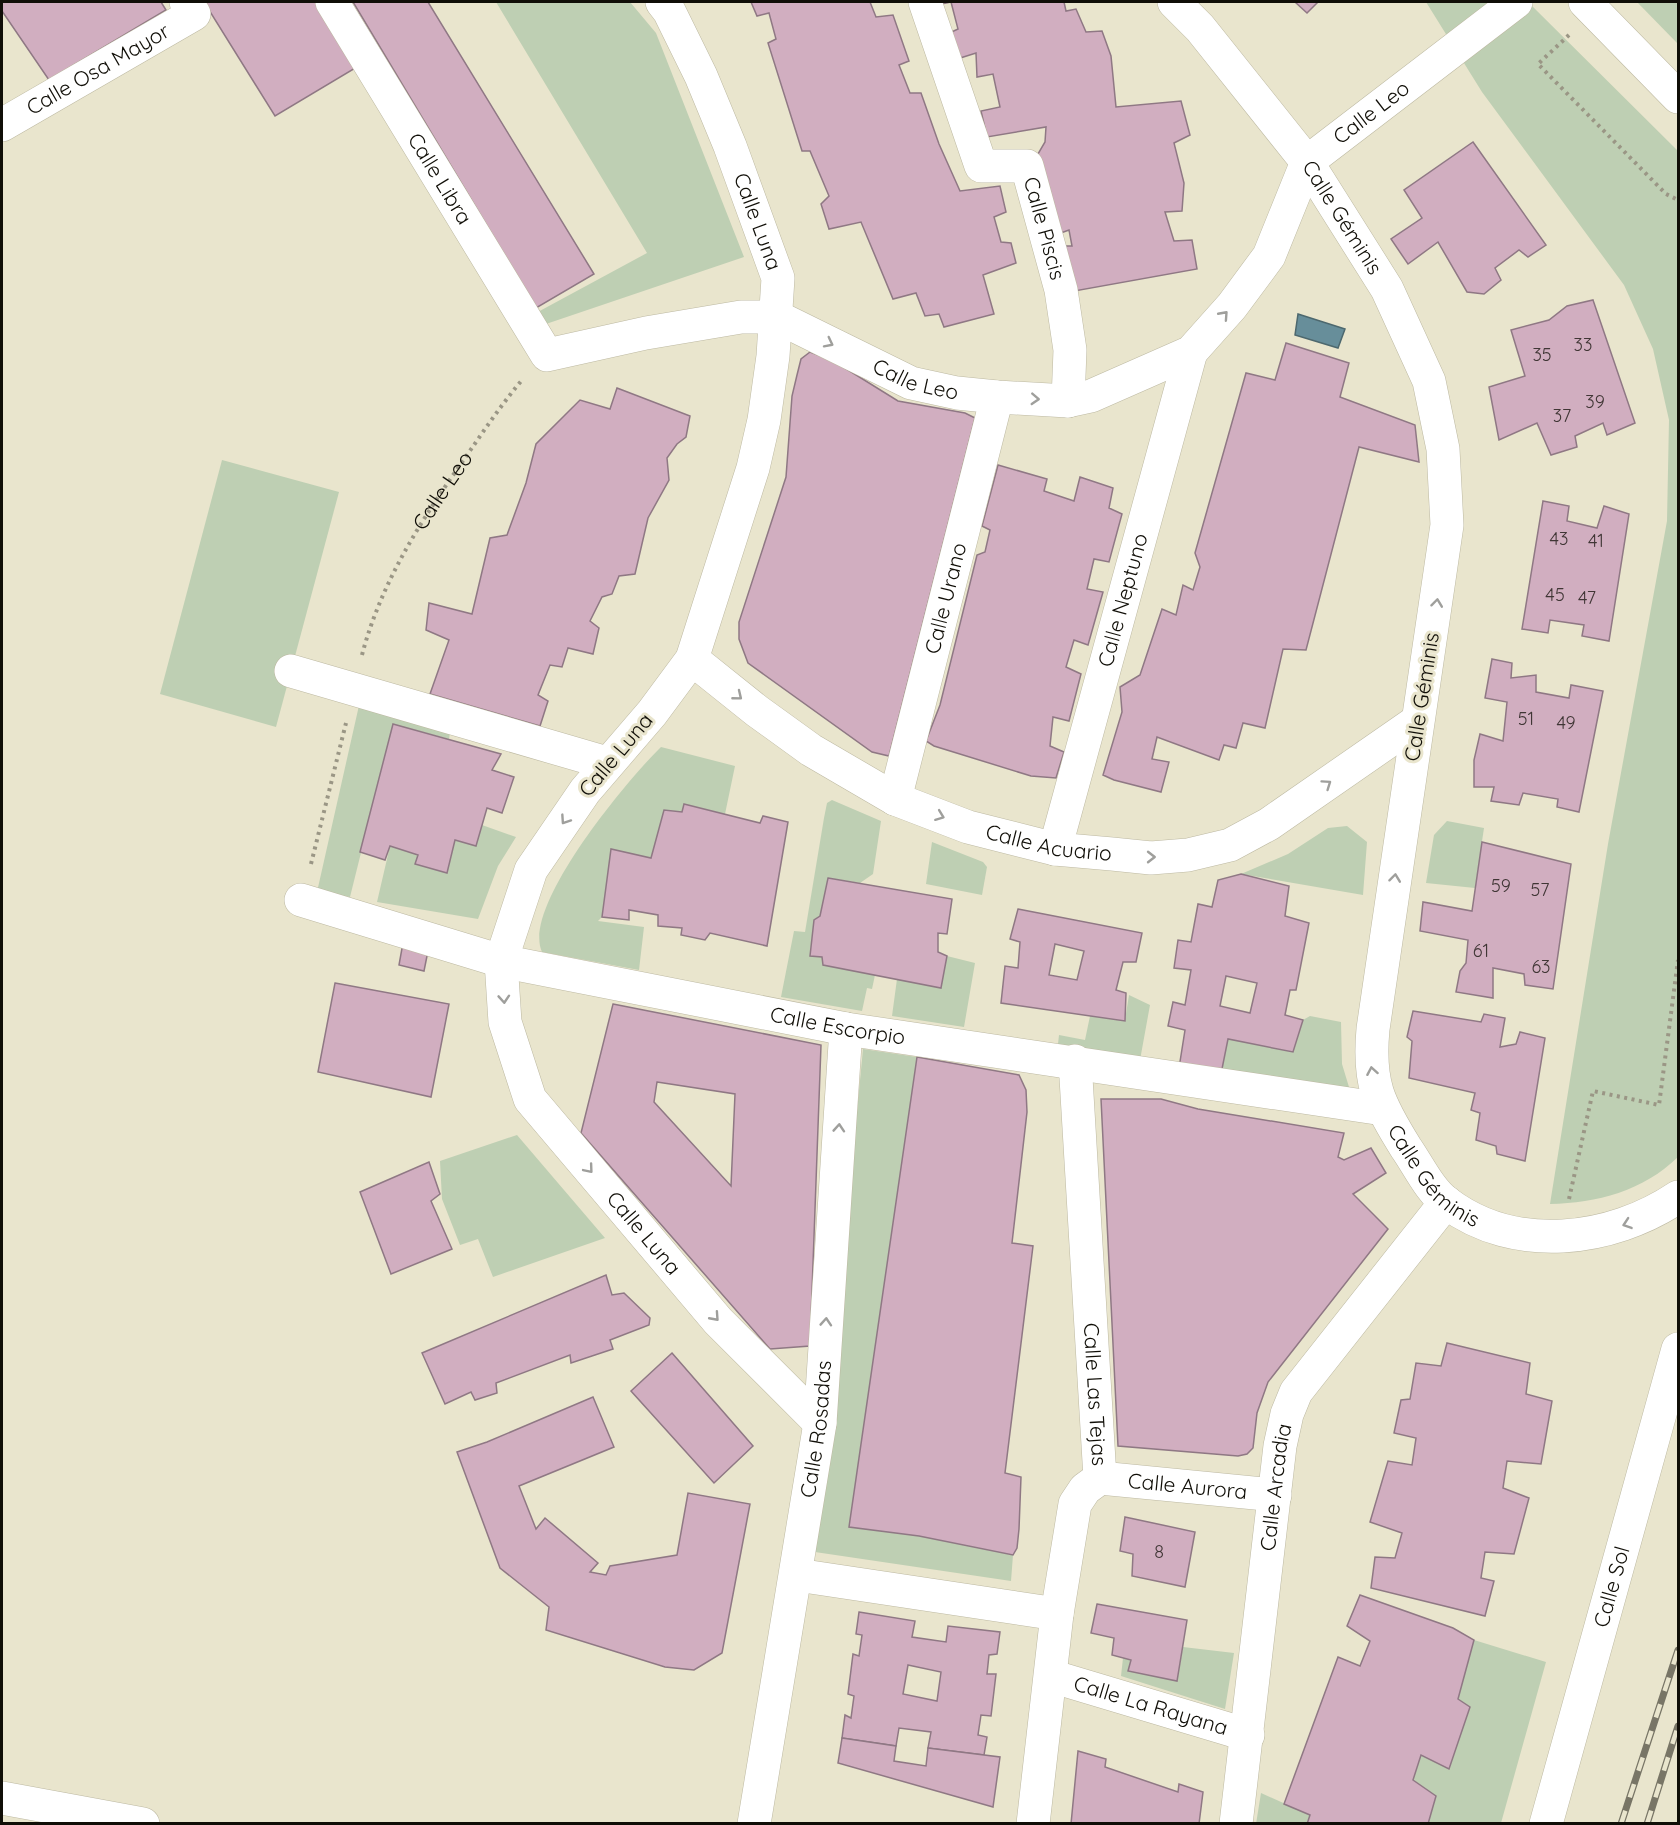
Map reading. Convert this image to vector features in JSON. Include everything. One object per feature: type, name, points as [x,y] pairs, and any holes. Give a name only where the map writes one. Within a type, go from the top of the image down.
[{"type":"street","name":"Calle Libra","points":[[332,2],[547,355]]},
{"type":"street","name":"Calle Luna","points":[[662,2],[669,11],[701,76],[778,278],[777,317],[764,420],[753,468],[693,659],[652,713],[607,763],[531,870],[501,961],[506,1022],[530,1099],[718,1321],[820,1423]]},
{"type":"street","name":"Calle Piscis","points":[[925,2],[981,166],[1028,166],[1061,290],[1070,350],[1068,401]]},
{"type":"street","name":"Calle Géminis","points":[[1174,2],[1200,28],[1306,162],[1387,289],[1429,381],[1441,438],[1447,525],[1435,617],[1416,722],[1373,1029],[1370,1062],[1376,1094],[1422,1172],[1446,1202],[1488,1225],[1527,1235],[1565,1235],[1610,1230],[1636,1221],[1678,1197]]},
{"type":"street","name":"Calle Leo","points":[[547,355],[646,333],[729,319],[777,317],[911,382],[957,393],[997,397],[1068,401],[1091,396],[1191,352],[1232,306],[1269,256],[1306,162],[1516,2]]},
{"type":"street","points":[[1590,7],[1678,97]]},
{"type":"street","name":"Calle Osa Mayor","points":[[2,125],[190,8]]},
{"type":"street","name":"Calle Neptuno","points":[[1055,849],[1191,352]]},
{"type":"street","name":"Calle Urano","points":[[895,799],[997,397]]},
{"type":"street","name":"Calle Acuario","points":[[693,659],[757,711],[811,750],[895,799],[968,827],[1055,849],[1151,858],[1188,855],[1230,844],[1269,824],[1416,722]]},
{"type":"street","points":[[291,671],[607,763]]},
{"type":"street","name":"Calle Escorpio","points":[[301,900],[501,961],[846,1029],[1075,1061],[1383,1109]]},
{"type":"street","name":"Calle Rosadas","points":[[754,1824],[797,1575],[820,1423],[846,1029]]},
{"type":"street","name":"Calle Las Tejas","points":[[1033,1824],[1057,1614],[1075,1504],[1084,1489],[1100,1478],[1075,1061]]},
{"type":"street","name":"Calle Arcadia","points":[[1236,1824],[1280,1446],[1287,1414],[1296,1392],[1446,1202]]},
{"type":"street","name":"Calle Sol","points":[[1546,1824],[1678,1349]]},
{"type":"street","name":"Calle Aurora","points":[[1100,1478],[1275,1495]]},
{"type":"street","points":[[797,1575],[1057,1614]]},
{"type":"street","name":"Calle La Rayana","points":[[1051,1676],[1248,1735]]},
{"type":"street","points":[[2,1798],[143,1824]]},
{"type":"path","points":[[1590,7],[1538,64],[1666,194],[1678,200]]},
{"type":"path","name":"Calle Leo","points":[[301,900],[324,818],[369,628],[394,571],[416,532],[488,424],[520,381],[547,355]]},
{"type":"path","points":[[1567,1206],[1593,1091],[1659,1105],[1678,960]]},
{"type":"green space","points":[[496,2],[630,2],[656,33],[744,257],[543,325],[536,313],[647,253]]},
{"type":"green space","points":[[1426,2],[1528,2],[1678,151],[1678,1157],[1650,1179],[1635,1187],[1585,1201],[1550,1204],[1608,844],[1667,521],[1669,420],[1653,349],[1624,285],[1482,92]]},
{"type":"green space","points":[[1637,2],[1678,2],[1678,44]]},
{"type":"green space","points":[[222,460],[339,492],[276,727],[160,694]]},
{"type":"green space","points":[[360,701],[451,727],[449,739],[393,724],[350,897],[317,892]]},
{"type":"green space","points":[[661,747],[735,766],[725,814],[684,804],[682,812],[664,811],[651,858],[611,849],[602,917],[598,921],[644,927],[639,970],[542,952],[540,932],[547,905],[562,876],[603,814]]},
{"type":"green space","points":[[832,800],[881,821],[873,874],[860,883],[828,878],[820,916],[814,920],[810,955],[822,957],[823,965],[875,975],[872,989],[867,988],[862,1011],[781,997],[794,931],[805,932],[827,803]]},
{"type":"green space","points":[[1447,821],[1484,828],[1475,888],[1426,883],[1434,835]]},
{"type":"green space","points":[[482,825],[516,837],[498,866],[478,919],[377,902],[390,846],[418,855],[416,864],[447,873],[455,840],[476,846]]},
{"type":"green space","points":[[1347,826],[1367,842],[1363,895],[1241,874],[1288,854],[1328,828]]},
{"type":"green space","points":[[932,842],[983,862],[987,867],[982,895],[926,884]]},
{"type":"green space","points":[[947,956],[975,963],[964,1027],[892,1016],[897,979],[941,988]]},
{"type":"green space","points":[[1129,995],[1150,1005],[1140,1060],[1058,1044],[1059,1035],[1085,1040],[1090,1016],[1125,1020]]},
{"type":"green space","points":[[1310,1016],[1341,1022],[1342,1064],[1352,1097],[1221,1074],[1228,1039],[1293,1052],[1303,1020]]},
{"type":"green space","points":[[863,1049],[917,1057],[849,1527],[919,1536],[1013,1555],[1011,1581],[815,1552]]},
{"type":"green space","points":[[517,1135],[605,1238],[493,1277],[478,1239],[460,1245],[442,1199],[440,1161]]},
{"type":"green space","points":[[1474,1640],[1546,1662],[1501,1823],[1428,1823],[1436,1796],[1413,1780],[1421,1755],[1448,1768],[1470,1707],[1458,1699]]},
{"type":"green space","points":[[1183,1647],[1234,1653],[1225,1709],[1121,1676],[1123,1658],[1131,1660],[1129,1671],[1177,1681]]},
{"type":"green space","points":[[1261,1793],[1310,1815],[1307,1823],[1256,1824]]},
{"type":"water","points":[[1298,314],[1345,329],[1338,348],[1295,335]]},
{"type":"building","points":[[2,2],[161,2],[166,10],[49,80],[2,11]]},
{"type":"building","points":[[204,2],[319,2],[357,67],[275,116]]},
{"type":"building","points":[[353,2],[428,2],[594,274],[536,308]]},
{"type":"building","points":[[751,2],[870,2],[876,17],[893,15],[909,61],[899,65],[910,93],[921,93],[939,144],[960,191],[1000,186],[1006,212],[994,217],[1001,242],[1011,243],[1016,263],[983,275],[994,314],[944,327],[939,314],[925,316],[916,293],[893,299],[861,222],[829,229],[821,204],[829,196],[810,151],[802,151],[768,43],[776,39],[769,13],[757,16]]},
{"type":"building","points":[[951,2],[1064,2],[1066,11],[1076,9],[1086,32],[1102,31],[1111,56],[1116,107],[1181,101],[1190,135],[1174,143],[1184,183],[1182,211],[1165,212],[1174,241],[1192,240],[1197,269],[1069,292],[1057,246],[1072,246],[1069,230],[1058,234],[1035,159],[1045,142],[1046,127],[987,137],[981,111],[1000,107],[993,74],[977,77],[976,53],[957,59],[945,35],[958,29]]},
{"type":"building","points":[[1295,2],[1318,2],[1307,13]]},
{"type":"building","points":[[1473,142],[1546,245],[1528,257],[1519,250],[1495,268],[1501,280],[1484,294],[1467,292],[1438,242],[1408,264],[1391,239],[1422,218],[1404,190]]},
{"type":"building","points":[[1593,300],[1635,423],[1607,435],[1603,423],[1575,436],[1577,447],[1551,455],[1537,423],[1499,440],[1489,387],[1525,376],[1511,330],[1549,320],[1567,306]]},
{"type":"building","points":[[1286,343],[1349,363],[1340,397],[1415,425],[1419,462],[1359,447],[1306,650],[1283,649],[1265,728],[1243,723],[1236,748],[1224,745],[1219,760],[1157,737],[1152,759],[1169,762],[1161,792],[1114,780],[1103,775],[1122,712],[1120,687],[1140,675],[1162,609],[1176,615],[1183,585],[1193,590],[1200,567],[1195,553],[1246,373],[1275,380]]},
{"type":"building","points":[[810,352],[832,360],[898,401],[965,413],[975,418],[889,756],[872,752],[748,663],[739,639],[739,622],[786,477],[792,396],[797,375],[801,359]]},
{"type":"building","points":[[617,388],[690,416],[686,437],[677,444],[667,458],[669,480],[648,518],[635,574],[619,576],[612,594],[602,597],[590,621],[599,628],[593,654],[568,648],[562,667],[550,665],[538,695],[548,701],[540,726],[430,694],[449,640],[426,630],[429,603],[472,614],[490,538],[507,535],[526,483],[536,444],[580,400],[610,409]]},
{"type":"building","points":[[998,465],[1047,479],[1044,491],[1074,501],[1080,477],[1113,488],[1109,508],[1122,514],[1109,562],[1094,559],[1087,589],[1103,592],[1088,645],[1074,640],[1066,667],[1081,674],[1069,721],[1053,717],[1050,746],[1064,752],[1056,778],[1031,776],[934,746],[926,741],[940,705],[977,555],[985,552],[990,530],[982,526]]},
{"type":"building","points":[[1543,501],[1569,506],[1567,521],[1597,528],[1604,506],[1629,514],[1609,641],[1582,636],[1584,625],[1550,620],[1548,633],[1522,629]]},
{"type":"building","points":[[1492,659],[1512,663],[1511,678],[1536,675],[1536,692],[1569,698],[1571,685],[1603,691],[1579,812],[1557,807],[1558,799],[1523,793],[1519,805],[1491,801],[1494,787],[1474,787],[1474,760],[1480,734],[1503,741],[1507,702],[1485,698]]},
{"type":"building","points":[[393,724],[501,754],[492,770],[514,777],[502,813],[487,808],[476,846],[455,840],[447,873],[415,864],[418,855],[390,846],[385,860],[360,852]]},
{"type":"building","points":[[684,804],[760,823],[763,816],[788,822],[767,946],[710,933],[705,940],[681,935],[682,928],[658,926],[658,915],[629,910],[629,920],[602,917],[611,849],[651,858],[664,810],[682,812]]},
{"type":"building","points":[[1482,842],[1571,864],[1553,989],[1525,985],[1524,974],[1493,968],[1493,998],[1456,992],[1460,971],[1466,963],[1468,940],[1420,931],[1423,902],[1472,911]]},
{"type":"building","points":[[1241,874],[1289,886],[1285,916],[1309,923],[1296,990],[1290,990],[1285,1015],[1303,1020],[1293,1052],[1228,1039],[1221,1074],[1179,1068],[1185,1030],[1168,1026],[1173,1002],[1185,1005],[1191,970],[1174,968],[1178,940],[1191,942],[1198,904],[1212,907],[1218,880]],"holes":[[[1226,976],[1257,983],[1250,1013],[1220,1006]]]},
{"type":"building","points":[[828,878],[952,899],[947,934],[938,933],[938,952],[947,956],[941,988],[823,965],[822,957],[810,956],[814,920],[820,916]]},
{"type":"building","points":[[1018,909],[1142,933],[1136,962],[1123,962],[1116,990],[1126,993],[1125,1021],[1001,1003],[1005,966],[1018,968],[1020,942],[1010,939]],"holes":[[[1055,944],[1084,951],[1077,980],[1049,975]]]},
{"type":"building","points":[[404,937],[430,941],[424,971],[399,965]]},
{"type":"building","points":[[335,983],[449,1004],[431,1097],[318,1072]]},
{"type":"building","points":[[613,1004],[821,1045],[810,1346],[770,1349],[581,1133]],"holes":[[[657,1082],[735,1094],[731,1186],[654,1102]]]},
{"type":"building","points":[[1413,1011],[1481,1022],[1484,1014],[1505,1018],[1500,1047],[1516,1044],[1520,1032],[1545,1038],[1525,1161],[1497,1154],[1496,1146],[1476,1140],[1480,1113],[1471,1110],[1475,1093],[1409,1078],[1412,1041],[1407,1037]]},
{"type":"building","points":[[917,1057],[1019,1075],[1026,1090],[1027,1112],[1012,1243],[1033,1246],[1005,1473],[1021,1477],[1019,1529],[1017,1548],[1013,1555],[919,1536],[849,1527]]},
{"type":"building","points":[[1101,1099],[1161,1099],[1198,1109],[1344,1133],[1338,1157],[1344,1160],[1371,1148],[1386,1173],[1353,1194],[1388,1229],[1268,1382],[1257,1413],[1253,1448],[1247,1454],[1238,1456],[1118,1446]]},
{"type":"building","points":[[429,1162],[440,1194],[431,1201],[452,1249],[391,1274],[360,1192]]},
{"type":"building","points":[[606,1275],[612,1295],[624,1293],[650,1318],[649,1325],[610,1340],[613,1349],[571,1363],[570,1355],[496,1383],[497,1393],[475,1400],[471,1392],[445,1404],[422,1353]]},
{"type":"building","points":[[1447,1343],[1530,1363],[1526,1394],[1552,1401],[1541,1464],[1507,1461],[1503,1488],[1529,1498],[1514,1554],[1485,1552],[1481,1578],[1494,1581],[1485,1616],[1371,1588],[1375,1557],[1395,1558],[1402,1533],[1370,1522],[1388,1461],[1412,1465],[1416,1438],[1394,1433],[1401,1400],[1410,1399],[1416,1363],[1441,1366]]},
{"type":"building","points":[[672,1353],[753,1446],[714,1483],[631,1391]]},
{"type":"building","points":[[593,1397],[614,1447],[519,1486],[536,1529],[545,1518],[598,1563],[590,1572],[606,1575],[610,1566],[677,1555],[688,1493],[750,1504],[722,1653],[694,1670],[665,1667],[546,1630],[549,1607],[500,1568],[457,1452],[487,1442]]},
{"type":"building","points":[[1125,1517],[1195,1532],[1185,1587],[1132,1576],[1133,1554],[1120,1551]]},
{"type":"building","points":[[1360,1595],[1453,1628],[1474,1640],[1458,1699],[1470,1707],[1449,1769],[1421,1755],[1413,1780],[1436,1796],[1428,1824],[1307,1824],[1310,1815],[1284,1804],[1338,1657],[1360,1666],[1370,1641],[1347,1626]]},
{"type":"building","points":[[1097,1604],[1187,1620],[1177,1681],[1128,1671],[1131,1660],[1112,1655],[1114,1638],[1091,1633]]},
{"type":"building","points":[[859,1612],[915,1621],[912,1637],[946,1642],[948,1626],[1000,1632],[997,1654],[989,1655],[987,1674],[996,1674],[991,1716],[981,1715],[978,1735],[987,1737],[984,1755],[928,1748],[931,1732],[899,1728],[896,1746],[842,1738],[845,1715],[851,1718],[854,1696],[848,1694],[853,1654],[859,1656],[862,1635],[856,1634]],"holes":[[[908,1665],[941,1672],[937,1701],[903,1694]]]},
{"type":"building","points":[[842,1738],[896,1746],[894,1761],[926,1766],[928,1748],[1000,1757],[993,1807],[838,1763]]},
{"type":"building","points":[[1078,1751],[1106,1759],[1105,1767],[1178,1792],[1179,1784],[1203,1792],[1199,1824],[1071,1824]]},
{"type":"railway","points":[[1621,1824],[1678,1650]]},
{"type":"railway","points":[[1647,1824],[1678,1726]]}]
